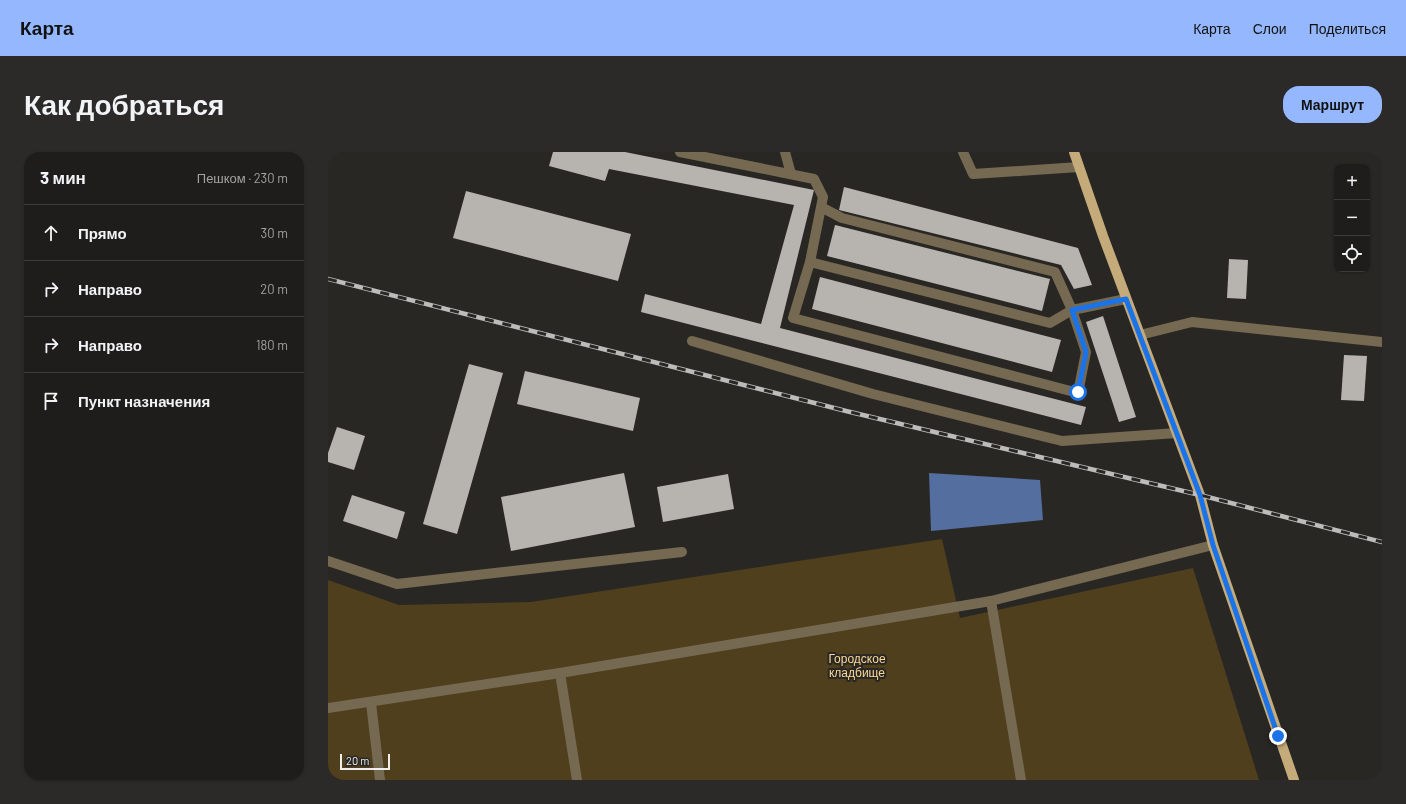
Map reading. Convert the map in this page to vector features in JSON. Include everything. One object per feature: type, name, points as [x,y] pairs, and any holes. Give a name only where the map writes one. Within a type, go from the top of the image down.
[{"type":"main road","points":[[1074,152],[1126,299],[1200,495],[1213,545],[1294,780]]},
{"type":"street","points":[[680,152],[814,179],[823,197],[821,207],[810,262],[793,318],[1078,392],[1086,352],[1072,310],[1055,272],[842,218],[821,207]]},
{"type":"street","points":[[785,152],[791,174]]},
{"type":"street","points":[[963,152],[973,174],[1079,167]]},
{"type":"street","points":[[810,262],[1050,323],[1072,310],[1126,299]]},
{"type":"street","points":[[1140,335],[1192,322],[1382,342]]},
{"type":"street","points":[[692,341],[873,394],[1062,441],[1176,433]]},
{"type":"street","points":[[328,708],[372,703],[560,673],[992,600],[1213,545]]},
{"type":"street","points":[[328,561],[397,584],[682,552]]},
{"type":"street","points":[[992,600],[1021,780]]},
{"type":"street","points":[[560,673],[577,780]]},
{"type":"street","points":[[372,703],[380,780]]},
{"type":"green space","name":"Городское кладбище","points":[[942,539],[960,618],[1193,568],[1259,780],[328,780],[328,580],[399,605],[531,602]]},
{"type":"water","points":[[929,473],[1040,480],[1043,520],[931,531]]},
{"type":"building","points":[[553,152],[625,152],[814,190],[780,328],[1086,407],[1081,425],[641,312],[645,294],[761,324],[794,205],[609,169],[605,181],[549,166]]},
{"type":"building","points":[[844,187],[1078,248],[1092,285],[1074,289],[1061,265],[839,210]]},
{"type":"building","points":[[466,191],[631,234],[618,281],[453,238]]},
{"type":"building","points":[[835,225],[1050,279],[1042,311],[827,256]]},
{"type":"building","points":[[1229,259],[1248,260],[1246,299],[1227,298]]},
{"type":"building","points":[[820,277],[1061,340],[1052,372],[812,309]]},
{"type":"building","points":[[1103,316],[1136,417],[1119,422],[1086,322]]},
{"type":"building","points":[[1344,355],[1367,356],[1364,401],[1341,400]]},
{"type":"building","points":[[469,364],[503,373],[457,534],[423,524]]},
{"type":"building","points":[[525,371],[640,398],[633,431],[517,404]]},
{"type":"building","points":[[337,427],[365,436],[354,470],[328,462],[328,453]]},
{"type":"building","points":[[624,473],[635,527],[511,551],[501,497]]},
{"type":"building","points":[[728,474],[734,509],[663,522],[657,487]]},
{"type":"building","points":[[352,495],[405,512],[397,539],[343,521]]},
{"type":"railway","points":[[328,279],[846,411],[1200,495],[1382,542]]},
{"type":"route","points":[[1078,392],[1086,352],[1072,310],[1126,299],[1200,495],[1213,545],[1278,736]]}]
